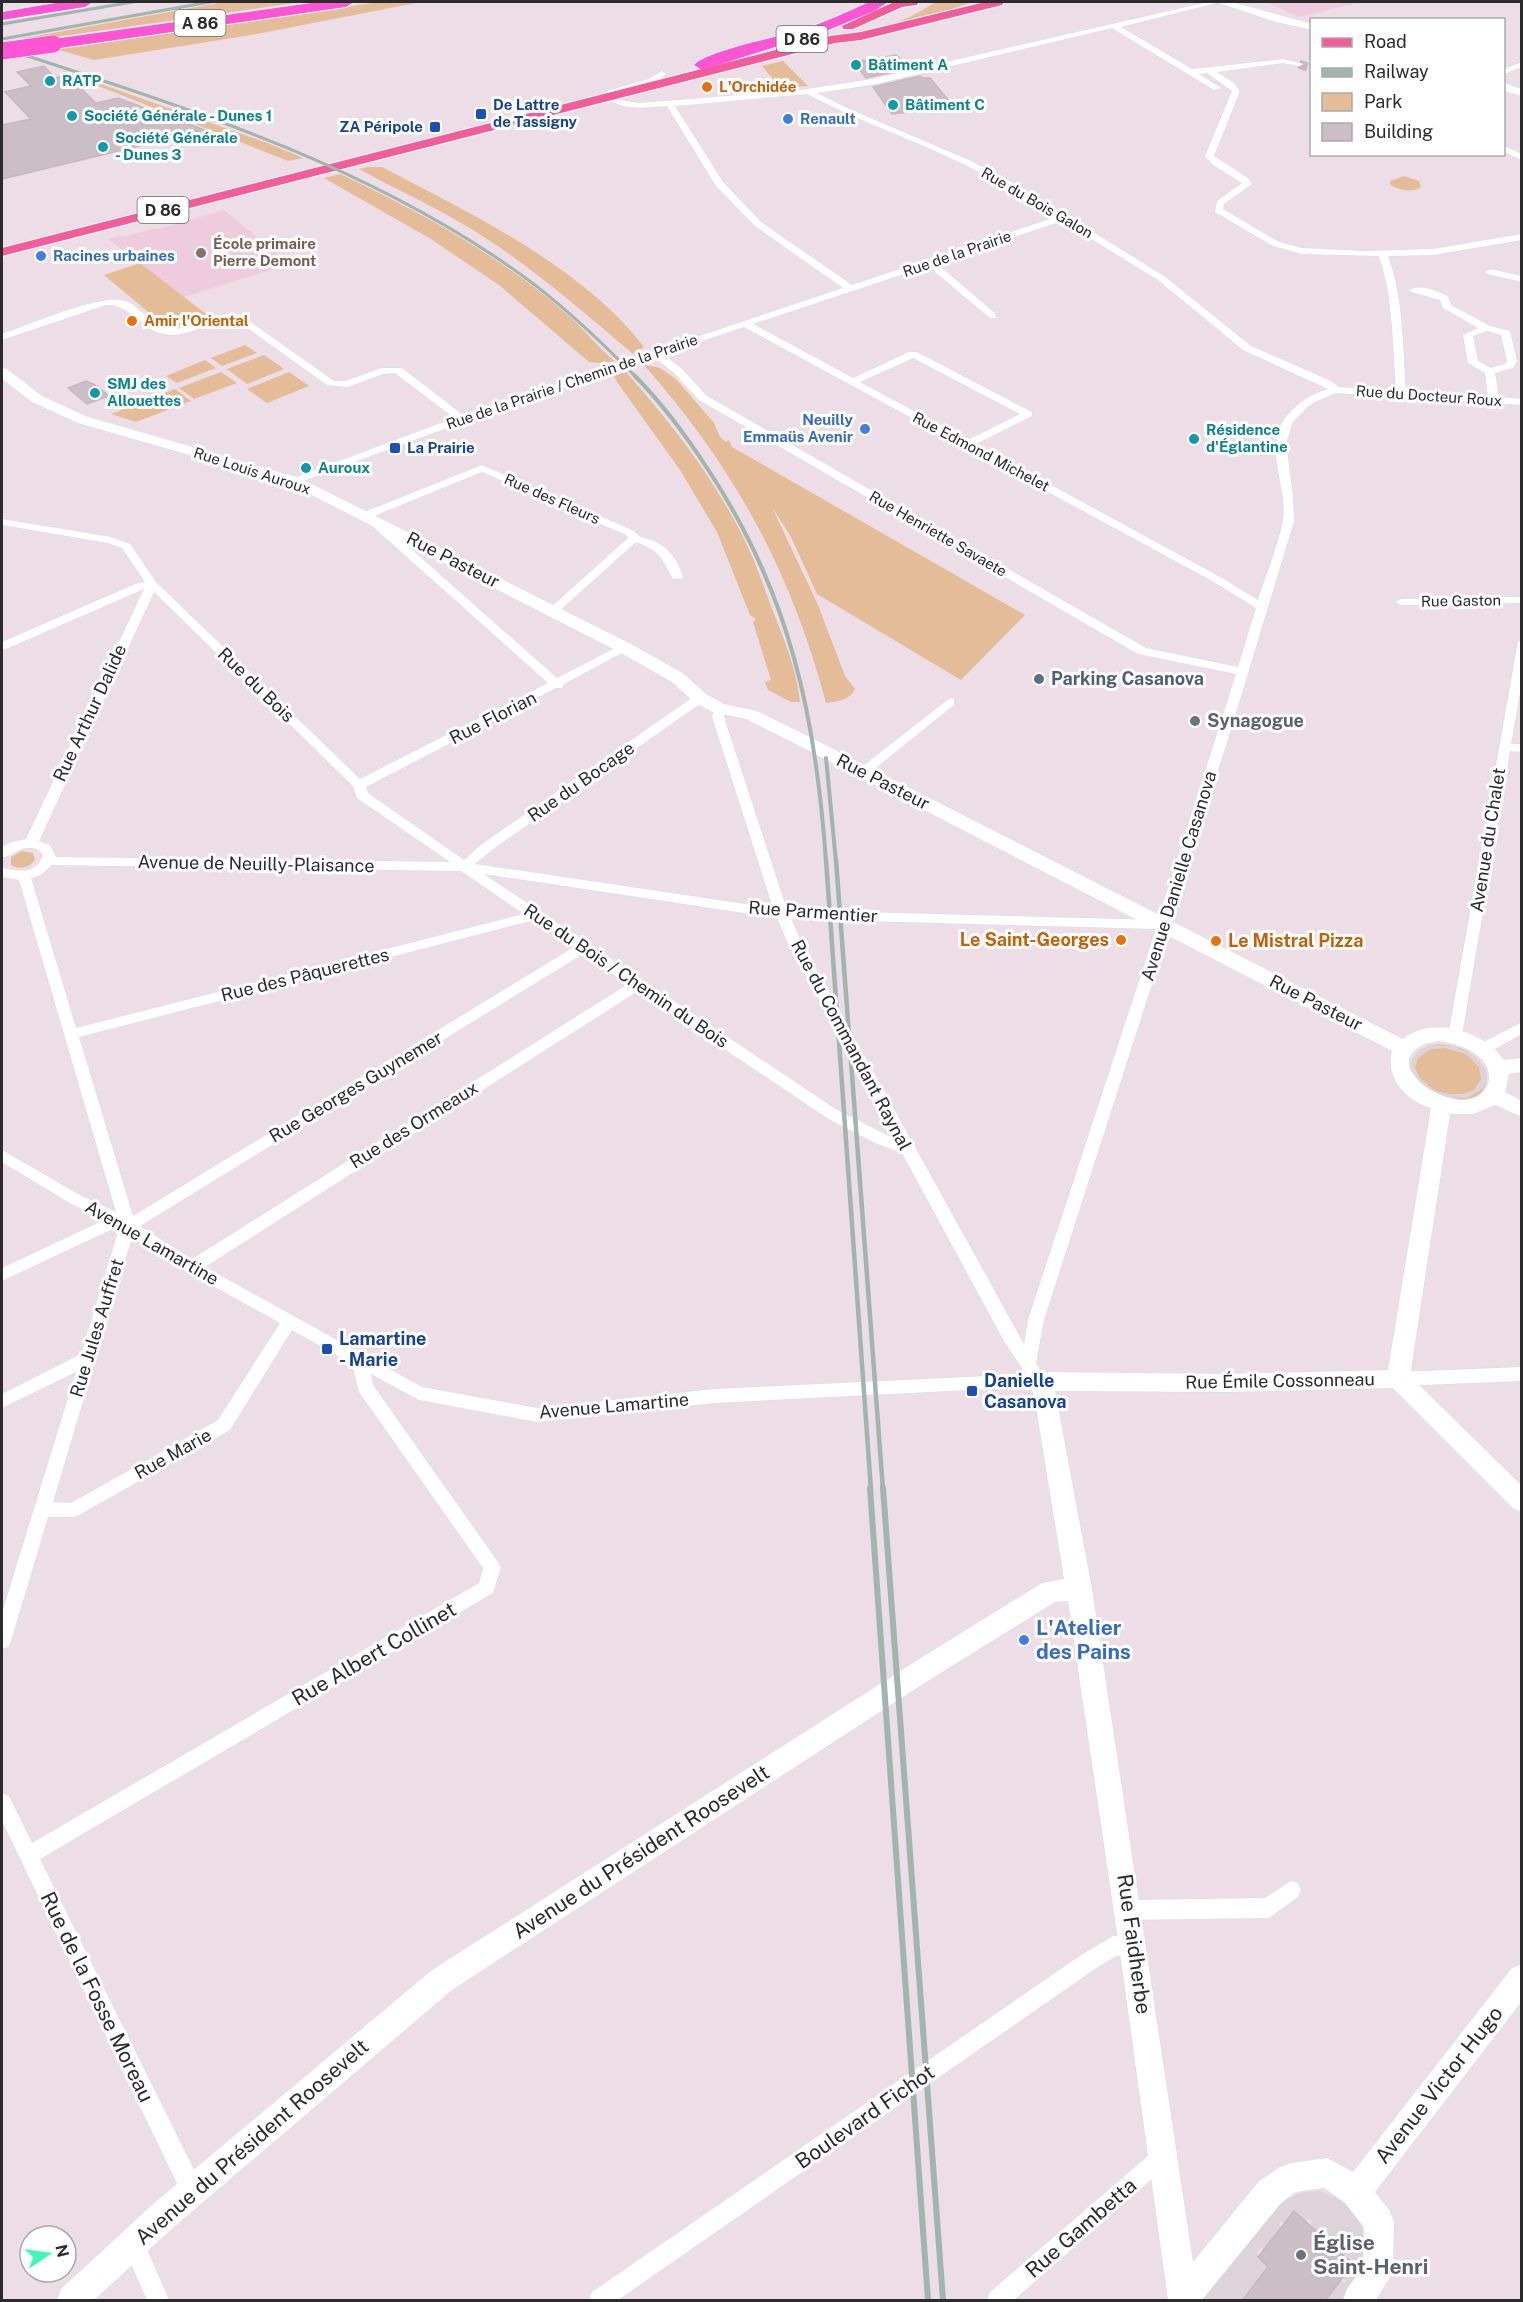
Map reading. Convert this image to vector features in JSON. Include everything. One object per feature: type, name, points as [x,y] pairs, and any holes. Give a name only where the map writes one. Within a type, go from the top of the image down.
[{"type":"highway","points":[[2,8],[42,2]]},
{"type":"highway","points":[[2,16],[85,2]]},
{"type":"highway","name":"A 86","points":[[2,51],[346,2]]},
{"type":"highway","points":[[702,64],[811,32],[880,2]]},
{"type":"main road","name":"D 86","points":[[2,238],[120,212],[837,29],[905,2]]},
{"type":"main road","points":[[835,39],[888,23],[926,2]]},
{"type":"main road","points":[[936,16],[978,2]]},
{"type":"main road","name":"D 86","points":[[2,252],[835,39],[861,36],[998,2]]},
{"type":"street","points":[[662,74],[652,81],[606,94],[616,102],[639,106],[807,91],[872,82],[1216,2]]},
{"type":"street","points":[[1222,2],[1310,27]]},
{"type":"street","points":[[1234,2],[1310,27]]},
{"type":"street","points":[[1114,26],[1217,88]]},
{"type":"street","points":[[1191,72],[1283,61],[1299,64]]},
{"type":"street","points":[[1505,73],[1521,64]]},
{"type":"street","points":[[1505,73],[1521,69]]},
{"type":"street","points":[[1209,70],[1236,91],[1209,156],[1215,163],[1245,180],[1247,184],[1220,203],[1218,208],[1221,213],[1276,244],[1288,248],[1383,254],[1443,251],[1521,237]]},
{"type":"street","points":[[1505,88],[1521,93]]},
{"type":"street","points":[[632,91],[654,104]]},
{"type":"street","name":"Rue du Bois Galon","points":[[807,91],[846,111],[966,162],[1012,186],[1161,278],[1247,348],[1325,382],[1336,390]]},
{"type":"street","points":[[669,103],[719,184],[758,224],[852,289]]},
{"type":"street","points":[[1505,150],[1521,157]]},
{"type":"street","name":"Rue de la Prairie","points":[[852,289],[1062,218]]},
{"type":"street","points":[[1383,254],[1388,267],[1397,335],[1401,393]]},
{"type":"street","points":[[930,263],[993,316]]},
{"type":"street","points":[[1490,272],[1521,279]]},
{"type":"street","name":"Rue de la Prairie / Chemin de la Prairie","points":[[295,481],[462,419],[744,323],[852,289]]},
{"type":"street","points":[[1413,291],[1426,291],[1445,298],[1446,306]]},
{"type":"street","points":[[2,337],[105,302],[115,301],[125,303],[161,331],[182,331],[232,316],[238,317],[337,385],[385,369],[398,370],[462,419]]},
{"type":"street","points":[[1434,310],[1446,306],[1486,328],[1506,333],[1512,361],[1509,366],[1490,371],[1473,363],[1467,338],[1471,333],[1486,328]]},
{"type":"street","name":"Rue Edmond Michelet","points":[[744,323],[1218,580],[1262,607]]},
{"type":"street","name":"Rue Henriette Savaete","points":[[655,353],[678,371],[703,398],[1142,651],[1243,672]]},
{"type":"street","points":[[852,382],[913,354],[1028,414],[968,444]]},
{"type":"street","points":[[1490,371],[1494,400]]},
{"type":"street","name":"Rue Louis Auroux","points":[[2,372],[37,399],[83,420],[295,481],[366,515],[558,685]]},
{"type":"street","name":"Rue du Docteur Roux","points":[[1336,390],[1521,402]]},
{"type":"street","name":"Avenue Danielle Casanova","points":[[1033,1372],[1036,1320],[1164,925],[1166,910],[1243,672],[1289,513],[1288,488],[1281,456],[1282,437],[1288,422],[1299,407],[1321,393],[1336,390]]},
{"type":"street","name":"Rue des Fleurs","points":[[366,515],[482,468],[630,533],[634,538],[661,547],[673,562],[677,577]]},
{"type":"street","name":"Rue Pasteur","points":[[366,515],[626,648],[678,678],[700,698],[719,708],[751,715],[1403,1048]]},
{"type":"street","name":"Rue du Bois","points":[[2,522],[111,540],[126,546],[152,584],[359,785]]},
{"type":"street","points":[[553,611],[634,538]]},
{"type":"street","name":"Rue Edmond Michelet","points":[[1218,580],[1266,592]]},
{"type":"street","points":[[2,646],[139,586],[152,584]]},
{"type":"street","name":"Rue Arthur Dalide","points":[[31,843],[127,633],[152,584]]},
{"type":"street","name":"Rue Gaston","points":[[1401,602],[1521,600]]},
{"type":"street","name":"Avenue du Chalet","points":[[1455,1036],[1521,644]]},
{"type":"street","name":"Rue Florian","points":[[359,785],[558,685],[626,648]]},
{"type":"street","name":"Rue du Bocage","points":[[464,867],[487,847],[700,698]]},
{"type":"street","points":[[863,772],[951,702]]},
{"type":"street","name":"Rue du Commandant Raynal","points":[[719,708],[718,717],[782,914],[907,1149],[1010,1336],[1033,1372]]},
{"type":"street","points":[[1504,747],[1521,748]]},
{"type":"street","name":"Rue du Bois / Chemin du Bois","points":[[359,785],[362,795],[637,985],[832,1114],[882,1140],[907,1149]]},
{"type":"street","points":[[2,854],[11,847],[31,843],[49,851],[48,861],[39,870],[24,876],[2,873]]},
{"type":"street","name":"Avenue de Neuilly-Plaisance","points":[[48,861],[464,867]]},
{"type":"street","name":"Rue Parmentier","points":[[464,867],[782,914],[1164,925]]},
{"type":"street","points":[[24,876],[72,1034],[123,1223]]},
{"type":"street","name":"Rue des Pâquerettes","points":[[72,1034],[537,915]]},
{"type":"street","name":"Rue Georges Guynemer","points":[[2,1275],[123,1223],[584,948]]},
{"type":"street","name":"Rue des Ormeaux","points":[[192,1267],[637,985]]},
{"type":"street","points":[[1483,1049],[1521,1027]]},
{"type":"street","points":[[1424,1036],[1455,1036],[1483,1049],[1498,1068],[1500,1082],[1494,1095],[1485,1102],[1472,1106],[1442,1105],[1420,1095],[1403,1080],[1398,1069],[1398,1058],[1403,1048],[1412,1041],[1424,1036]]},
{"type":"street","points":[[1498,1068],[1521,1065]]},
{"type":"street","points":[[1494,1095],[1521,1110]]},
{"type":"street","points":[[1442,1105],[1398,1379],[1521,1503]]},
{"type":"street","name":"Avenue Lamartine","points":[[2,1155],[73,1198],[123,1223],[192,1267],[419,1393],[537,1414],[714,1396],[1015,1380],[1033,1372]]},
{"type":"street","name":"Rue Jules Auffret","points":[[2,1641],[88,1358],[123,1223]]},
{"type":"street","name":"Rue Marie","points":[[42,1509],[73,1510],[224,1425],[289,1322]]},
{"type":"street","points":[[2,1401],[88,1358]]},
{"type":"street","name":"Rue Albert Collinet","points":[[28,1856],[487,1588],[492,1567],[365,1387],[360,1360]]},
{"type":"street","points":[[1033,1372],[1046,1395],[1080,1589]]},
{"type":"street","name":"Rue Émile Cossonneau","points":[[1033,1372],[1226,1383],[1521,1374]]},
{"type":"street","name":"Rue Faidherbe","points":[[1080,1589],[1135,1946],[1183,2300]]},
{"type":"street","name":"Avenue du Président Roosevelt","points":[[72,2301],[133,2244],[442,1980],[917,1674],[1051,1591],[1080,1589]]},
{"type":"street","name":"Rue de la Fosse Moreau","points":[[2,1802],[193,2192]]},
{"type":"street","points":[[1129,1910],[1269,1908],[1291,1890]]},
{"type":"street","name":"Boulevard Fichot","points":[[600,2301],[1088,1962],[1113,1946],[1135,1946]]},
{"type":"street","name":"Avenue Victor Hugo","points":[[1356,2192],[1521,1978]]},
{"type":"street","name":"Rue Gambetta","points":[[998,2301],[1163,2156]]},
{"type":"street","points":[[1183,2300],[1269,2192],[1291,2178],[1327,2173],[1356,2192],[1379,2222],[1378,2272],[1358,2301]]},
{"type":"street","points":[[133,2244],[158,2301]]},
{"type":"shaded area","points":[[1267,2],[1362,2],[1299,17]]},
{"type":"shaded area","name":"École primaire Pierre Demont","points":[[224,210],[290,264],[184,297],[108,239],[158,229]]},
{"type":"shaded area","points":[[1431,1045],[1453,1046],[1473,1055],[1486,1069],[1487,1080],[1483,1089],[1467,1098],[1437,1095],[1414,1078],[1410,1068],[1412,1058],[1420,1050]],"holes":[[[1445,1048],[1466,1054],[1479,1067],[1481,1079],[1474,1090],[1462,1094],[1448,1094],[1434,1090],[1419,1077],[1415,1067],[1418,1058],[1431,1049]]]},
{"type":"shaded area","points":[[1319,2191],[1349,2206],[1357,2216],[1362,2228],[1365,2243],[1361,2277],[1346,2300],[1325,2300],[1341,2280],[1344,2283],[1346,2281],[1343,2277],[1353,2264],[1340,2248],[1337,2249],[1310,2226],[1312,2222],[1309,2219],[1306,2221],[1294,2211],[1285,2223],[1282,2221],[1279,2224],[1281,2228],[1264,2250],[1261,2248],[1257,2252],[1260,2259],[1273,2267],[1247,2294],[1249,2297],[1246,2300],[1202,2300],[1284,2200],[1304,2192]]},
{"type":"green space","points":[[224,2],[302,2],[34,40],[25,38]]},
{"type":"green space","points":[[380,2],[421,2],[251,35],[94,60],[55,49]]},
{"type":"green space","points":[[936,2],[972,2],[930,17],[890,25],[912,16]]},
{"type":"green space","points":[[783,61],[808,86],[780,88],[762,66]]},
{"type":"green space","points":[[64,71],[270,144],[303,158],[288,161]]},
{"type":"green space","points":[[382,167],[523,244],[589,291],[619,318],[644,347],[633,354],[515,258],[431,206],[359,169]]},
{"type":"green space","points":[[340,174],[460,237],[516,274],[569,316],[615,361],[589,362],[499,285],[431,239],[324,178]]},
{"type":"green space","points":[[1404,176],[1419,181],[1421,187],[1406,190],[1390,184],[1390,181]]},
{"type":"green space","points":[[140,263],[210,317],[184,326],[165,326],[104,275]]},
{"type":"green space","points":[[245,345],[257,353],[222,366],[211,358]]},
{"type":"green space","points":[[264,355],[284,369],[247,384],[227,369]]},
{"type":"green space","points":[[205,360],[216,368],[177,383],[166,376]]},
{"type":"green space","points":[[644,365],[660,368],[676,379],[714,423],[720,437],[726,442],[729,440],[732,447],[1025,615],[961,680],[817,594],[791,537],[772,507],[818,605],[845,676],[855,689],[846,698],[826,703],[795,609],[756,523],[705,442]]},
{"type":"green space","points":[[221,372],[237,383],[194,399],[179,388]]},
{"type":"green space","points":[[289,372],[309,386],[267,403],[247,389]]},
{"type":"green space","points":[[626,372],[692,453],[734,519],[753,558],[785,641],[796,677],[800,702],[791,702],[768,690],[765,682],[771,680],[753,622],[756,619],[750,615],[717,532],[680,470],[614,376]]},
{"type":"green space","points":[[175,389],[191,401],[136,422],[111,414]]},
{"type":"green space","points":[[22,851],[33,853],[35,860],[24,867],[11,865],[11,857]]},
{"type":"green space","points":[[1431,1045],[1451,1046],[1467,1051],[1478,1060],[1484,1070],[1486,1081],[1483,1091],[1474,1097],[1460,1099],[1424,1088],[1411,1063],[1420,1050]]},
{"type":"building","points":[[896,55],[911,68],[866,78],[854,62]]},
{"type":"building","points":[[44,66],[55,78],[67,75],[96,103],[118,98],[205,130],[2,179],[2,125],[31,119],[5,92],[31,86],[17,72]]},
{"type":"building","points":[[920,76],[930,78],[954,107],[892,114],[873,87]]},
{"type":"building","name":"SMJ des Allouettes","points":[[86,381],[109,396],[87,404],[68,388]]},
{"type":"building","name":"Église Saint-Henri","points":[[1294,2211],[1353,2264],[1325,2301],[1242,2301],[1268,2267],[1258,2257]]},
{"type":"tunnel","points":[[1299,64],[1310,68]]},
{"type":"railway","points":[[2,24],[133,2]]},
{"type":"railway","points":[[2,39],[210,2]]},
{"type":"railway","points":[[15,52],[149,96],[281,145],[408,204],[468,239],[527,279],[569,313],[634,375]]},
{"type":"railway","points":[[634,375],[674,421],[709,471],[737,517],[760,564],[779,611],[806,707],[815,757],[826,862]]},
{"type":"railway","points":[[826,758],[836,862]]},
{"type":"railway","points":[[826,860],[871,1490]]},
{"type":"railway","points":[[836,860],[883,1490]]},
{"type":"railway","points":[[870,1488],[928,2300]]},
{"type":"railway","points":[[883,1488],[943,2300]]},
{"type":"place","name":"Bâtiment A","points":[[856,65]]},
{"type":"place","name":"RATP","points":[[50,81]]},
{"type":"place","name":"L'Orchidée","points":[[707,87]]},
{"type":"place","name":"Bâtiment C","points":[[893,105]]},
{"type":"place","name":"De Lattre de Tassigny","points":[[481,114]]},
{"type":"place","name":"Société Générale - Dunes 1","points":[[72,116]]},
{"type":"place","name":"Renault","points":[[788,119]]},
{"type":"place","name":"ZA Péripole","points":[[435,127]]},
{"type":"place","name":"Société Générale - Dunes 3","points":[[103,147]]},
{"type":"place","name":"École primaire Pierre Demont","points":[[201,253]]},
{"type":"place","name":"Racines urbaines","points":[[41,256]]},
{"type":"place","name":"Amir l'Oriental","points":[[132,321]]},
{"type":"place","name":"SMJ des Allouettes","points":[[95,393]]},
{"type":"place","name":"Neuilly Emmaüs Avenir","points":[[865,429]]},
{"type":"place","name":"Résidence d'Églantine","points":[[1194,439]]},
{"type":"place","name":"La Prairie","points":[[395,448]]},
{"type":"place","name":"Auroux","points":[[306,468]]},
{"type":"place","name":"Parking Casanova","points":[[1039,679]]},
{"type":"place","name":"Synagogue","points":[[1195,721]]},
{"type":"place","name":"Le Saint-Georges","points":[[1121,940]]},
{"type":"place","name":"Le Mistral Pizza","points":[[1216,941]]},
{"type":"place","name":"Lamartine - Marie","points":[[327,1349]]},
{"type":"place","name":"Danielle Casanova","points":[[972,1391]]},
{"type":"place","name":"L'Atelier des Pains","points":[[1024,1640]]},
{"type":"place","name":"Église Saint-Henri","points":[[1301,2255]]}]
